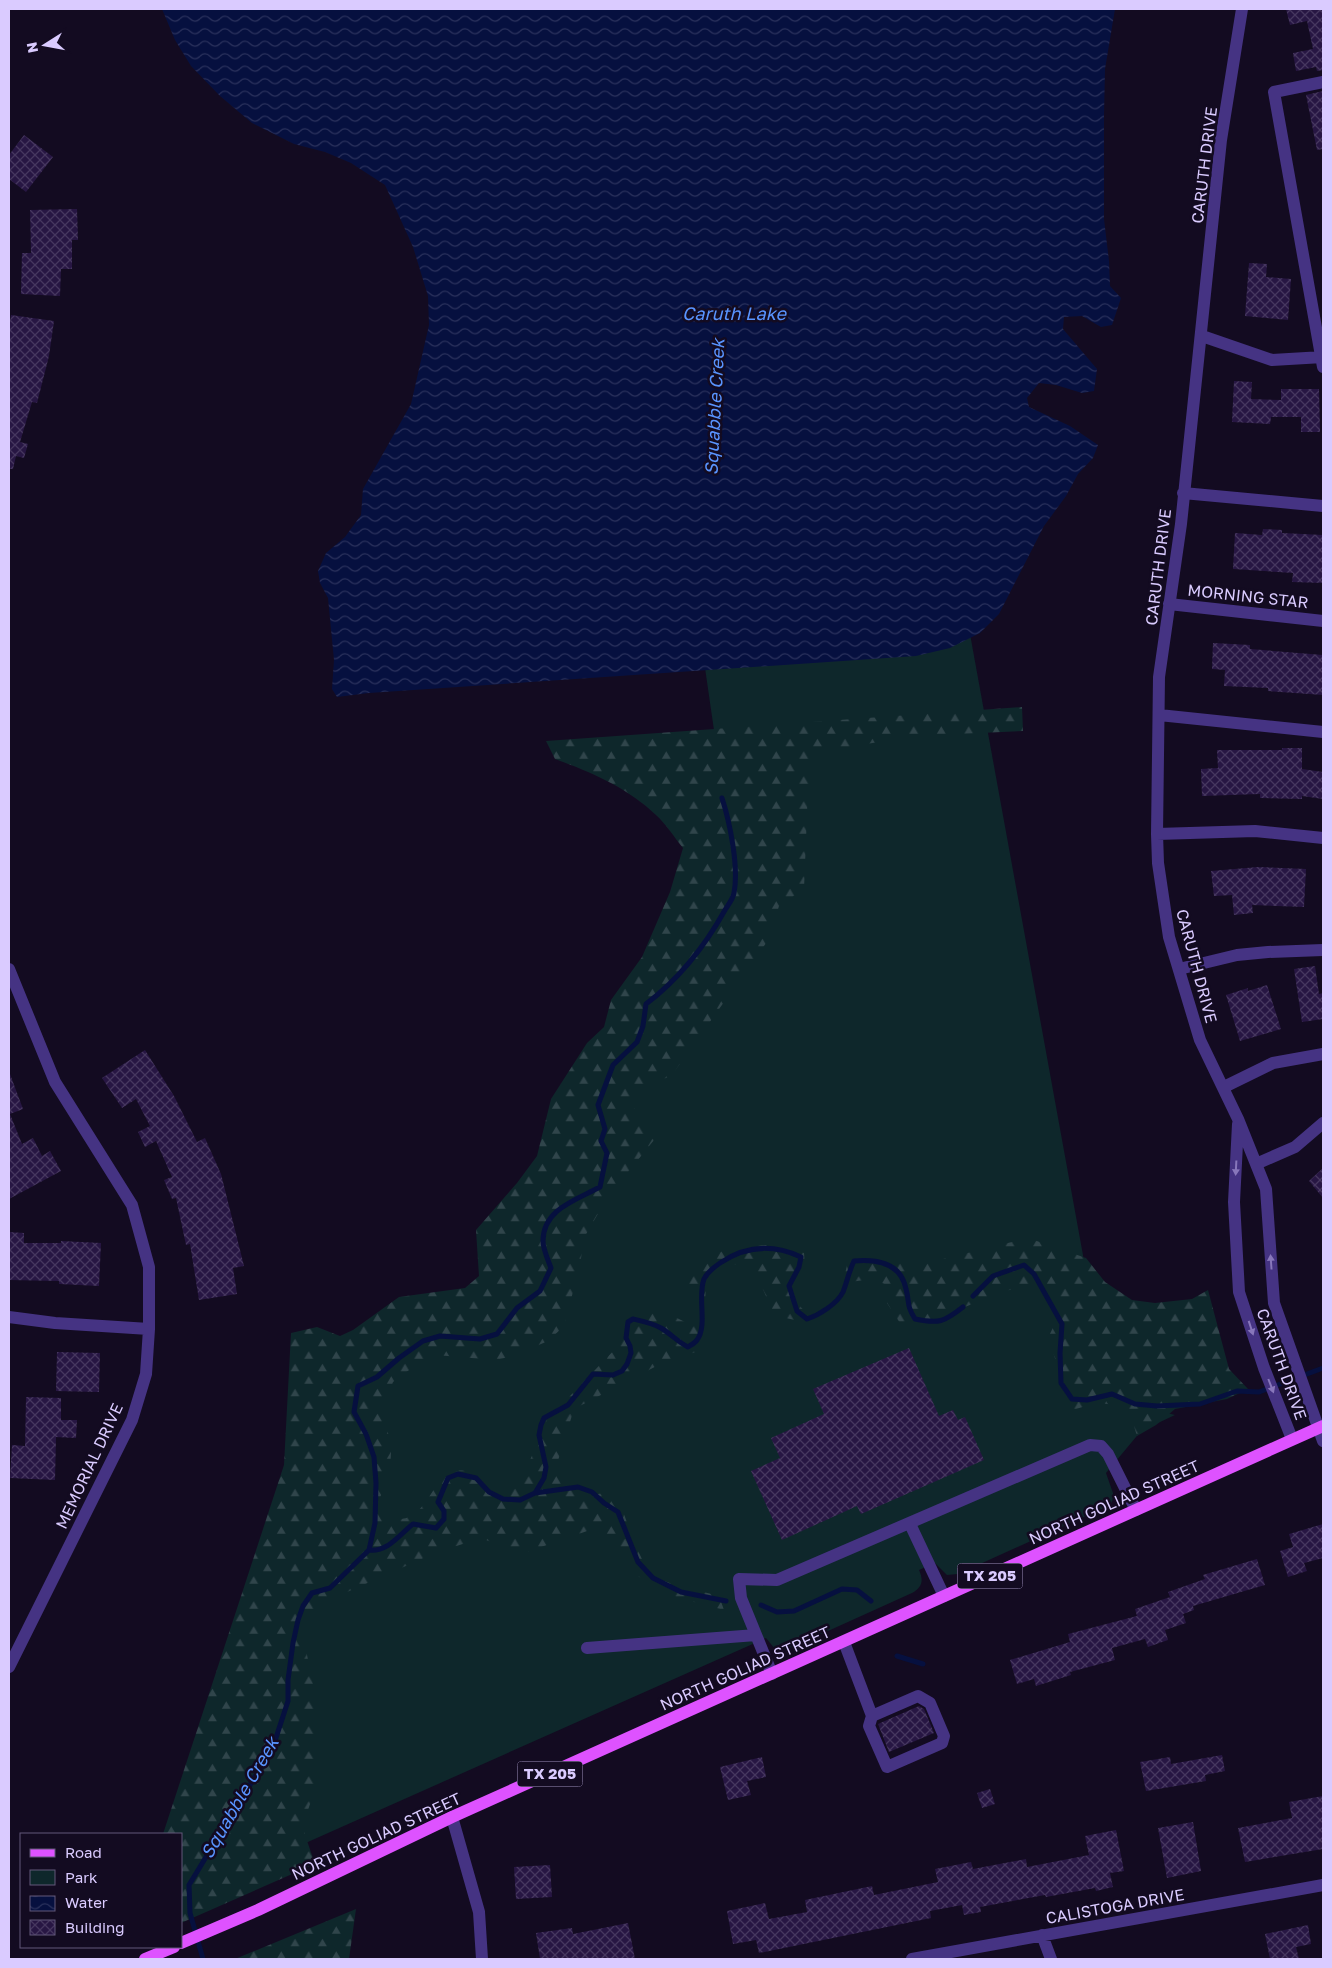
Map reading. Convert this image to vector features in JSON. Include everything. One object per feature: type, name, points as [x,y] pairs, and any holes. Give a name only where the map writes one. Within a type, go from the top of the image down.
[{"type":"main road","name":"NORTH GOLIAD STREET","points":[[182,1943],[258,1910],[452,1817],[1321,1427]]},
{"type":"main road","points":[[145,1959],[172,1948]]},
{"type":"street","name":"CARUTH DRIVE","points":[[1242,9],[1222,140],[1181,524],[1159,677],[1158,863],[1166,919],[1200,1040],[1224,1087],[1266,1189],[1274,1303],[1307,1397],[1321,1427],[1323,1441]]},
{"type":"street","points":[[1202,336],[1272,360],[1323,360],[1274,92],[1323,82]]},
{"type":"street","points":[[1183,493],[1323,506]]},
{"type":"street","name":"MORNING STAR","points":[[1170,604],[1323,621]]},
{"type":"street","points":[[1159,715],[1323,732]]},
{"type":"street","points":[[1157,834],[1255,831],[1323,838]]},
{"type":"street","points":[[1179,969],[1237,955],[1323,950]]},
{"type":"street","name":"MEMORIAL DRIVE","points":[[9,969],[12,989],[55,1082],[132,1204],[149,1267],[149,1330],[146,1374],[132,1420],[9,1666]]},
{"type":"street","points":[[1224,1087],[1273,1062],[1323,1054]]},
{"type":"street","name":"CARUTH DRIVE","points":[[1238,1120],[1234,1202],[1239,1292],[1264,1368],[1292,1439]]},
{"type":"street","points":[[1256,1164],[1295,1147],[1323,1123]]},
{"type":"street","points":[[9,1317],[55,1323],[149,1330]]},
{"type":"street","points":[[772,1674],[741,1598],[739,1579],[777,1580],[1090,1445],[1101,1446],[1108,1454],[1136,1510]]},
{"type":"street","points":[[910,1524],[944,1596]]},
{"type":"street","points":[[587,1648],[756,1635]]},
{"type":"street","points":[[844,1642],[872,1716],[869,1726],[887,1767],[942,1743],[944,1736],[930,1703],[918,1696],[872,1716]]},
{"type":"street","points":[[452,1817],[479,1912],[482,1959]]},
{"type":"street","name":"CALISTOGA DRIVE","points":[[912,1959],[1323,1885]]},
{"type":"street","points":[[1042,1935],[1051,1959]]},
{"type":"green space","points":[[944,613],[968,623],[1109,1398],[1175,1415],[1141,1431],[1106,1473],[1114,1496],[1111,1504],[1106,1507],[958,1574],[947,1575],[935,1563],[919,1570],[921,1583],[912,1593],[786,1650],[775,1649],[766,1638],[191,1894],[297,1608],[355,1394],[438,1344],[608,1091],[745,945],[705,668],[928,653]]},
{"type":"green space","points":[[1022,707],[1023,731],[915,736],[830,750],[812,761],[808,790],[804,889],[779,906],[769,939],[672,1075],[645,1088],[633,1107],[651,1127],[654,1140],[624,1177],[619,1189],[599,1212],[585,1236],[579,1269],[564,1326],[548,1341],[513,1356],[495,1360],[436,1355],[406,1372],[393,1382],[386,1401],[391,1452],[390,1473],[379,1500],[382,1516],[401,1519],[410,1517],[418,1511],[442,1480],[449,1474],[458,1471],[473,1474],[497,1487],[517,1488],[546,1421],[619,1345],[626,1321],[648,1312],[675,1317],[687,1323],[703,1323],[700,1351],[670,1359],[574,1409],[556,1467],[562,1487],[592,1495],[616,1491],[637,1548],[653,1575],[675,1585],[719,1596],[724,1610],[664,1594],[635,1574],[612,1543],[590,1530],[521,1554],[481,1538],[435,1553],[318,1605],[301,1626],[317,1703],[318,1780],[304,1822],[305,1835],[315,1864],[182,1923],[182,1833],[163,1833],[284,1465],[291,1333],[317,1327],[340,1336],[353,1330],[399,1297],[465,1288],[479,1276],[476,1230],[517,1183],[537,1156],[551,1099],[587,1043],[604,1027],[611,1000],[642,957],[670,892],[683,848],[667,826],[645,805],[621,789],[582,769],[555,759],[546,741]]},
{"type":"green space","points":[[1028,1238],[1086,1258],[1105,1282],[1132,1300],[1155,1303],[1192,1299],[1208,1290],[1229,1369],[1248,1389],[1227,1399],[1175,1409],[1156,1425],[1137,1436],[1129,1410],[1113,1405],[1101,1404],[1089,1405],[1073,1410],[1048,1338],[1059,1315],[1054,1293],[1042,1283],[1022,1286],[997,1294],[927,1320],[900,1323],[887,1303],[887,1285],[865,1280],[843,1284],[848,1260],[861,1265],[877,1258],[899,1263],[935,1261]]},
{"type":"green space","points":[[767,1245],[778,1253],[794,1250],[804,1253],[805,1267],[799,1275],[794,1290],[796,1300],[808,1318],[795,1320],[776,1316],[757,1277],[749,1266],[733,1264],[715,1269],[706,1285],[705,1303],[694,1301],[686,1289],[703,1257],[730,1249]]},
{"type":"green space","points":[[356,1909],[349,1959],[235,1959]]},
{"type":"water","name":"Caruth Lake","points":[[162,9],[1115,9],[1105,69],[1104,219],[1110,286],[1121,298],[1112,325],[1101,327],[1082,316],[1064,317],[1063,329],[1097,369],[1094,391],[1082,393],[1056,385],[1039,383],[1027,398],[1029,407],[1070,426],[1098,445],[1093,458],[1078,474],[1066,496],[1044,526],[999,614],[980,633],[950,648],[916,656],[369,693],[337,697],[332,689],[334,660],[328,598],[320,583],[318,571],[326,553],[345,537],[361,515],[363,489],[411,404],[429,325],[428,296],[413,247],[385,185],[351,163],[325,152],[294,144],[252,123],[220,96],[191,66],[175,40]]},
{"type":"building","points":[[1286,9],[1323,9],[1323,70],[1317,71],[1316,67],[1296,71],[1293,53],[1313,49],[1307,21],[1290,25]]},
{"type":"building","points":[[1323,91],[1323,149],[1317,150],[1306,95]]},
{"type":"building","points":[[24,135],[53,157],[26,192],[9,179],[9,155]]},
{"type":"building","points":[[77,209],[78,240],[72,240],[72,269],[61,269],[60,296],[21,294],[22,253],[31,253],[30,210]]},
{"type":"building","points":[[1249,263],[1267,264],[1266,277],[1291,279],[1288,320],[1245,316]]},
{"type":"building","points":[[11,315],[54,321],[49,356],[37,403],[32,402],[20,442],[28,444],[24,458],[16,456],[13,469],[9,469],[9,328]]},
{"type":"building","points":[[1234,381],[1252,382],[1251,399],[1281,400],[1281,389],[1319,389],[1320,432],[1301,432],[1301,417],[1271,417],[1270,424],[1232,422]]},
{"type":"building","points":[[1263,529],[1282,530],[1282,533],[1323,535],[1323,583],[1292,582],[1293,573],[1233,569],[1235,533],[1262,535]]},
{"type":"building","points":[[1213,643],[1250,645],[1250,649],[1323,655],[1323,695],[1268,691],[1268,688],[1224,686],[1225,670],[1212,669]]},
{"type":"building","points":[[1282,748],[1302,748],[1302,769],[1323,772],[1323,799],[1302,796],[1302,799],[1260,798],[1260,794],[1202,796],[1201,769],[1218,768],[1217,750],[1282,750]]},
{"type":"building","points":[[1258,867],[1306,869],[1304,907],[1252,905],[1253,913],[1234,915],[1232,895],[1214,896],[1211,871]]},
{"type":"building","points":[[1315,966],[1319,994],[1323,993],[1323,1019],[1302,1022],[1294,969]]},
{"type":"building","points":[[1267,985],[1281,1029],[1240,1041],[1226,995],[1248,988],[1248,991]]},
{"type":"building","points":[[145,1050],[174,1096],[197,1142],[205,1138],[221,1174],[244,1266],[233,1268],[237,1294],[199,1300],[190,1244],[186,1245],[176,1198],[172,1199],[164,1180],[172,1177],[156,1141],[145,1147],[138,1132],[150,1126],[136,1099],[122,1108],[102,1078]]},
{"type":"building","points":[[10,1074],[23,1109],[10,1114],[22,1144],[33,1138],[42,1156],[50,1151],[61,1171],[9,1199]]},
{"type":"building","points":[[1323,1168],[1323,1198],[1309,1181]]},
{"type":"building","points":[[9,1232],[24,1233],[24,1243],[61,1243],[61,1241],[101,1243],[99,1286],[59,1284],[59,1281],[9,1280]]},
{"type":"building","points":[[909,1348],[939,1416],[953,1410],[958,1420],[965,1417],[984,1460],[861,1514],[857,1506],[782,1540],[751,1471],[780,1458],[771,1438],[824,1414],[813,1389]]},
{"type":"building","points":[[57,1352],[100,1353],[99,1392],[56,1391]]},
{"type":"building","points":[[26,1397],[61,1398],[61,1420],[77,1420],[76,1438],[56,1437],[55,1480],[10,1478],[12,1445],[25,1446]]},
{"type":"building","points":[[1323,1524],[1323,1558],[1304,1563],[1307,1571],[1288,1577],[1280,1551],[1293,1547],[1289,1534]]},
{"type":"building","points":[[1257,1559],[1265,1585],[1193,1606],[1194,1610],[1183,1614],[1186,1623],[1165,1630],[1168,1640],[1148,1647],[1145,1639],[1112,1648],[1115,1660],[1070,1672],[1071,1675],[1036,1686],[1034,1679],[1017,1684],[1010,1660],[1070,1642],[1068,1634],[1137,1616],[1135,1609],[1170,1597],[1168,1592],[1205,1579],[1203,1575]]},
{"type":"building","points":[[919,1706],[924,1709],[934,1733],[889,1752],[878,1724]]},
{"type":"building","points":[[1222,1755],[1225,1771],[1205,1775],[1206,1781],[1146,1791],[1140,1762],[1170,1757],[1171,1764]]},
{"type":"building","points":[[762,1757],[766,1777],[747,1781],[751,1795],[728,1800],[720,1767]]},
{"type":"building","points":[[990,1789],[995,1804],[982,1808],[977,1793]]},
{"type":"building","points":[[1323,1796],[1323,1849],[1245,1862],[1238,1828],[1292,1818],[1289,1802]]},
{"type":"building","points":[[1193,1822],[1201,1871],[1167,1878],[1158,1828]]},
{"type":"building","points":[[1116,1830],[1124,1871],[1110,1873],[1113,1887],[1096,1891],[1095,1888],[1046,1897],[1045,1895],[980,1907],[981,1912],[964,1915],[962,1905],[930,1911],[931,1918],[759,1953],[756,1940],[733,1944],[727,1911],[765,1903],[769,1919],[807,1912],[805,1900],[872,1886],[874,1895],[938,1882],[935,1869],[971,1862],[973,1869],[1026,1859],[1027,1867],[1089,1855],[1085,1836]]},
{"type":"building","points":[[550,1865],[552,1897],[516,1899],[514,1867]]},
{"type":"building","points":[[628,1923],[635,1959],[540,1959],[536,1933],[572,1928],[573,1934]]},
{"type":"building","points":[[1308,1925],[1311,1944],[1296,1947],[1299,1959],[1270,1959],[1265,1934]]},
{"type":"waterway","name":"Squabble Creek","points":[[203,1959],[190,1913],[189,1885],[273,1747],[288,1701],[288,1680],[293,1643],[303,1606],[312,1593],[330,1588],[369,1550],[375,1523],[376,1483],[374,1457],[366,1434],[354,1412],[358,1386],[377,1377],[423,1341],[440,1336],[480,1339],[497,1334],[517,1308],[540,1291],[551,1268],[543,1241],[544,1230],[549,1221],[562,1207],[600,1187],[607,1153],[601,1141],[605,1129],[598,1105],[613,1065],[637,1042],[643,1026],[646,1004],[680,973],[700,949],[733,895],[735,858],[731,832],[722,798]]},
{"type":"waterway","points":[[369,1550],[388,1546],[413,1524],[436,1528],[444,1519],[444,1511],[438,1502],[448,1478],[458,1474],[476,1478],[489,1492],[503,1499],[520,1500],[535,1493],[544,1478],[546,1467],[539,1435],[544,1418],[568,1405],[593,1374],[613,1375],[622,1371],[631,1353],[626,1338],[628,1322],[633,1319],[658,1326],[688,1347],[695,1342],[702,1327],[702,1286],[704,1279],[718,1265],[739,1253],[749,1250],[770,1249],[780,1250],[801,1257],[799,1267],[789,1286],[797,1311],[807,1319],[817,1315],[837,1301],[843,1292],[854,1261],[871,1261],[887,1264],[899,1273],[903,1280],[909,1307],[915,1319],[930,1321],[946,1319],[963,1307]]},
{"type":"waterway","points":[[973,1296],[993,1276],[1024,1265],[1034,1274],[1062,1324],[1060,1353],[1061,1383],[1072,1399],[1087,1400],[1112,1394],[1135,1404],[1157,1406],[1200,1404],[1237,1391],[1259,1392],[1323,1368]]},
{"type":"waterway","points":[[535,1493],[578,1487],[592,1492],[618,1512],[638,1562],[653,1578],[681,1592],[726,1601]]},
{"type":"waterway","points":[[761,1605],[777,1612],[794,1611],[842,1589],[857,1590],[871,1601]]},
{"type":"waterway","points":[[897,1656],[923,1664]]}]
